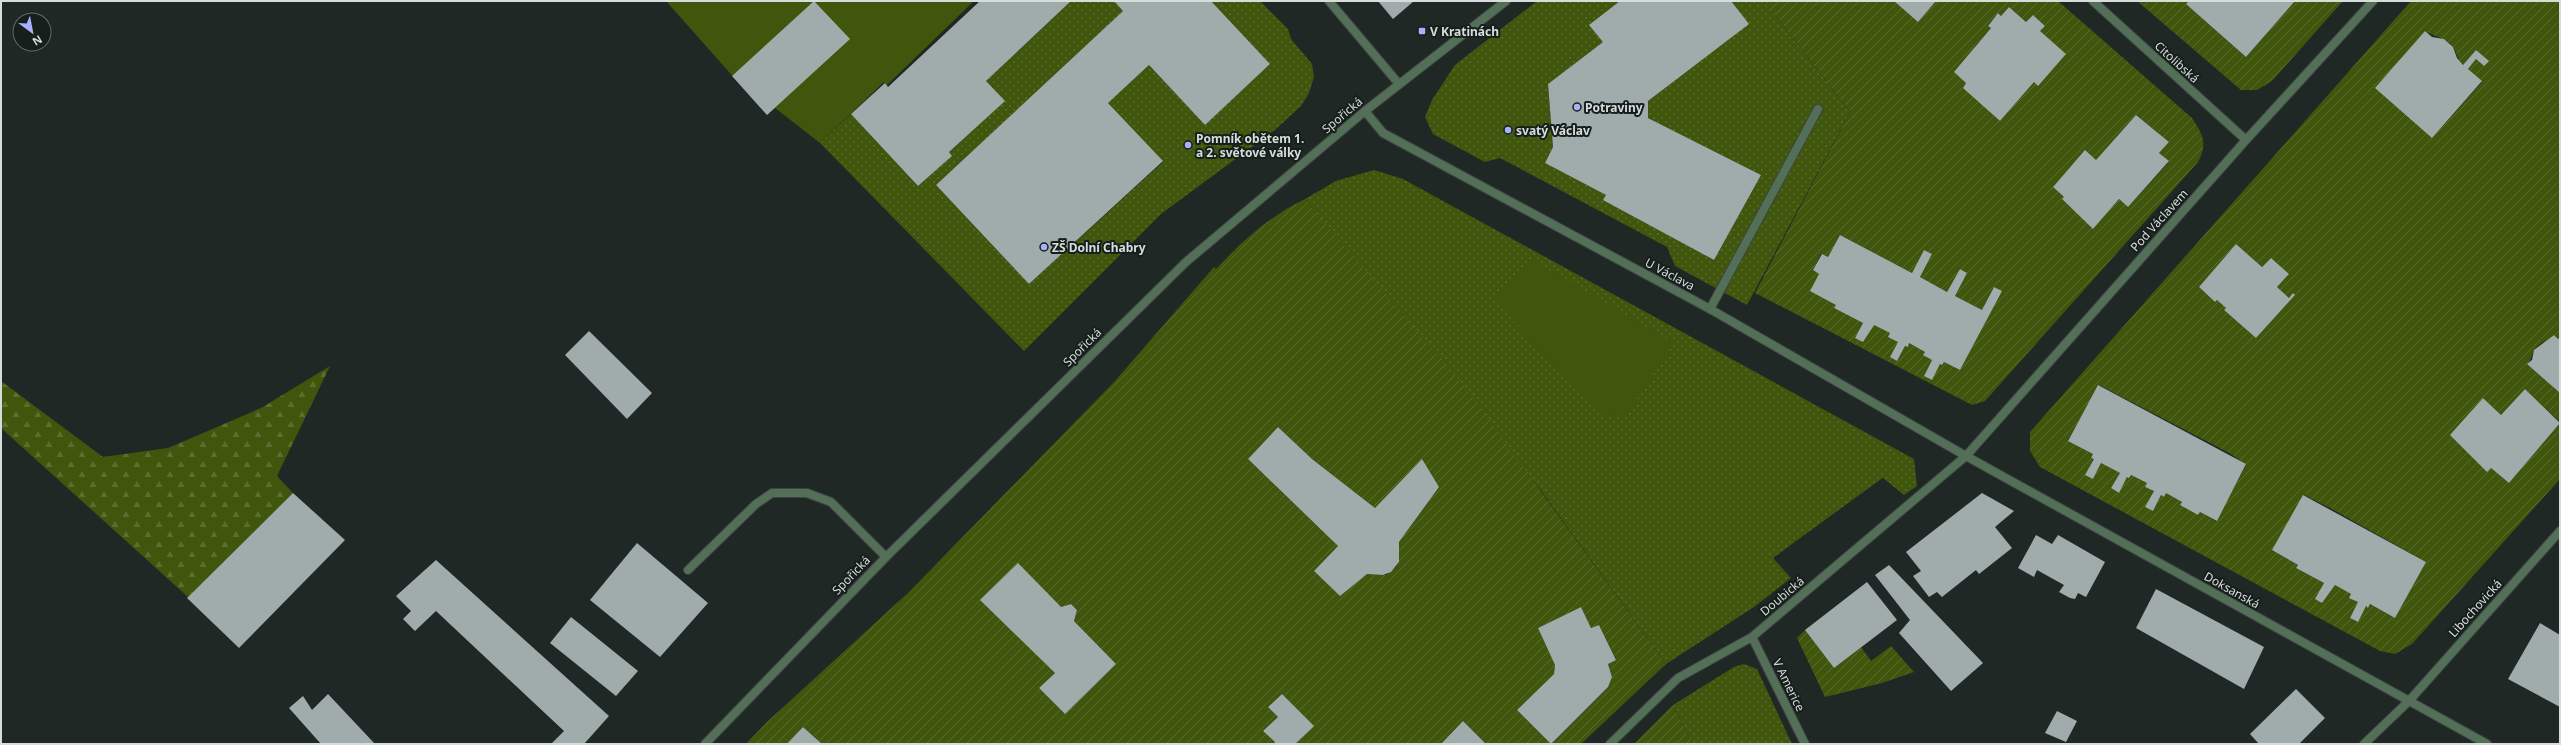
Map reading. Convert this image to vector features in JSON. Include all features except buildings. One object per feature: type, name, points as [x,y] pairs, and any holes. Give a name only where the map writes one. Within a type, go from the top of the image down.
[{"type":"street","points":[[1329,1],[1399,84]]},
{"type":"street","name":"Spořická","points":[[705,744],[886,557],[1186,262],[1365,111],[1506,1]]},
{"type":"street","name":"Citolibská","points":[[2093,1],[2246,140]]},
{"type":"street","name":"Pod Václavem","points":[[1966,456],[2246,140],[2373,1]]},
{"type":"street","points":[[1710,309],[1818,109]]},
{"type":"street","name":"U Václava","points":[[1365,111],[1383,133],[1710,309],[1966,456]]},
{"type":"street","name":"Doubická","points":[[1610,744],[1678,678],[1752,637],[1966,456]]},
{"type":"street","name":"Doksanská","points":[[1966,456],[2487,744]]},
{"type":"street","points":[[688,570],[756,504],[772,493],[807,493],[831,502],[886,557]]},
{"type":"street","name":"Libochovická","points":[[2364,744],[2409,701],[2560,531]]},
{"type":"street","name":"V Americe","points":[[1752,637],[1805,744]]},
{"type":"green space","points":[[666,1],[974,1],[887,85],[884,82],[820,143],[775,108],[767,115]]},
{"type":"green space","points":[[1071,1],[1114,1],[1123,11],[936,185],[1029,284],[1163,162],[1108,103],[1149,65],[1205,125],[1270,64],[1211,1],[1260,1],[1288,29],[1291,39],[1312,64],[1314,77],[1309,93],[1301,106],[1276,129],[1161,214],[1024,351],[820,143],[851,114],[918,186],[952,156],[949,152],[1004,101],[986,81]]},
{"type":"green space","points":[[1537,1],[1620,1],[1603,42],[1548,84],[1553,147],[1545,163],[1606,195],[1604,200],[1714,260],[1761,175],[1648,118],[1648,101],[1748,24],[1731,1],[1764,1],[1850,112],[1747,305],[1675,266],[1667,247],[1500,158],[1485,162],[1433,134],[1425,117],[1432,100],[1455,65]]},
{"type":"green space","points":[[1764,1],[1894,1],[1918,22],[1936,1],[2058,1],[2192,118],[2203,139],[2203,150],[2198,162],[1985,401],[1972,405],[1755,293],[1850,112]],"holes":[[[2009,7],[2026,22],[2033,15],[2045,26],[2040,31],[2034,82],[2000,121],[1963,87],[1966,83],[1975,46],[1991,28],[1988,25],[1998,13],[2001,16]],[[2136,115],[2169,142],[2159,153],[2169,162],[2128,207],[2119,199],[2093,229],[2062,199],[2064,197],[2053,187],[2085,151],[2096,160]],[[1840,235],[1912,273],[1924,250],[1932,254],[1920,277],[1947,292],[1960,269],[1967,273],[1955,296],[1982,310],[1994,287],[2001,291],[1960,370],[1944,362],[1940,364],[1931,380],[1924,375],[1932,360],[1924,355],[1925,352],[1909,343],[1908,347],[1905,346],[1897,361],[1890,357],[1898,342],[1890,333],[1874,325],[1855,338],[1863,323],[1834,308],[1836,305],[1819,274],[1813,270],[1821,254],[1828,257]]]},
{"type":"green space","points":[[2137,1],[2189,1],[2186,4],[2246,57],[2295,1],[2343,1],[2272,81],[2257,90],[2241,90]]},
{"type":"green space","points":[[2411,1],[2560,1],[2560,337],[2558,339],[2554,335],[2539,345],[2535,349],[2527,364],[2560,393],[2560,422],[2525,389],[2501,415],[2483,398],[2473,458],[2487,471],[2491,468],[2509,483],[2560,423],[2560,479],[2412,644],[2395,654],[2380,651],[2040,467],[2030,451],[2030,432]],"holes":[[[2425,31],[2449,43],[2454,48],[2463,65],[2476,50],[2488,61],[2484,66],[2476,59],[2468,69],[2482,82],[2432,138]],[[2236,244],[2262,267],[2271,258],[2289,274],[2277,287],[2289,298],[2295,295],[2256,338],[2224,310],[2226,308],[2217,300],[2215,302],[2199,287]],[[2099,385],[2231,454],[2246,465],[2216,521],[2200,512],[2198,515],[2180,505],[2182,502],[2166,493],[2164,497],[2161,495],[2153,511],[2146,507],[2154,491],[2145,487],[2147,483],[2131,475],[2127,477],[2118,493],[2111,488],[2120,473],[2101,463],[2093,479],[2086,475],[2094,459],[2091,458],[2093,454],[2068,440]],[[2304,495],[2426,562],[2395,618],[2370,604],[2368,608],[2366,606],[2357,622],[2350,618],[2358,602],[2351,594],[2335,585],[2322,603],[2316,599],[2324,583],[2296,568],[2298,565],[2272,550]]]},
{"type":"green space","points":[[1374,170],[1403,179],[1914,459],[1917,486],[1904,495],[1883,478],[1881,479],[1773,558],[1791,578],[1754,607],[1666,664],[1540,489],[1305,199],[1336,181]]},
{"type":"green space","points":[[1305,199],[1467,389],[1666,664],[1581,744],[1551,744],[1486,744],[1463,721],[1441,744],[1295,744],[1313,726],[1282,694],[1268,707],[1278,717],[1263,731],[1275,742],[1273,744],[822,744],[803,727],[787,744],[746,744],[767,722],[909,592],[1115,381],[1214,267],[1216,269],[1268,221]],"holes":[[[1278,427],[1312,459],[1375,508],[1422,460],[1439,487],[1399,542],[1399,562],[1396,567],[1386,575],[1367,574],[1339,595],[1314,571],[1338,546],[1248,459]],[[981,600],[1061,607],[1071,604],[1077,610],[1074,621],[1116,664],[1065,714],[1039,688],[1055,673]],[[1581,607],[1591,628],[1599,625],[1616,659],[1608,664],[1612,676],[1608,687],[1551,744],[1517,710],[1554,674],[1555,665],[1538,628]]]},
{"type":"green space","points":[[1531,259],[1674,343],[1625,417],[1597,413],[1494,300]]},
{"type":"green space","points":[[330,366],[277,476],[293,493],[188,597],[1,428],[1,381],[103,457],[168,448],[261,408]]},
{"type":"green space","points":[[1805,630],[1834,668],[1861,647],[1871,661],[1891,646],[1914,672],[1882,683],[1825,697],[1797,638]]},
{"type":"green space","points":[[1744,664],[1757,669],[1792,744],[1693,744],[1673,705],[1734,667]]},
{"type":"green space","points":[[1673,705],[1693,744],[1634,744]]},
{"type":"place","name":"V Kratinách","points":[[1422,31]]},
{"type":"place","name":"Potraviny","points":[[1577,107]]},
{"type":"place","name":"svatý Václav","points":[[1508,130]]},
{"type":"place","name":"Pomník obětem 1. a 2. světové války","points":[[1188,145]]},
{"type":"place","name":"ZŠ Dolní Chabry","points":[[1044,247]]}]
